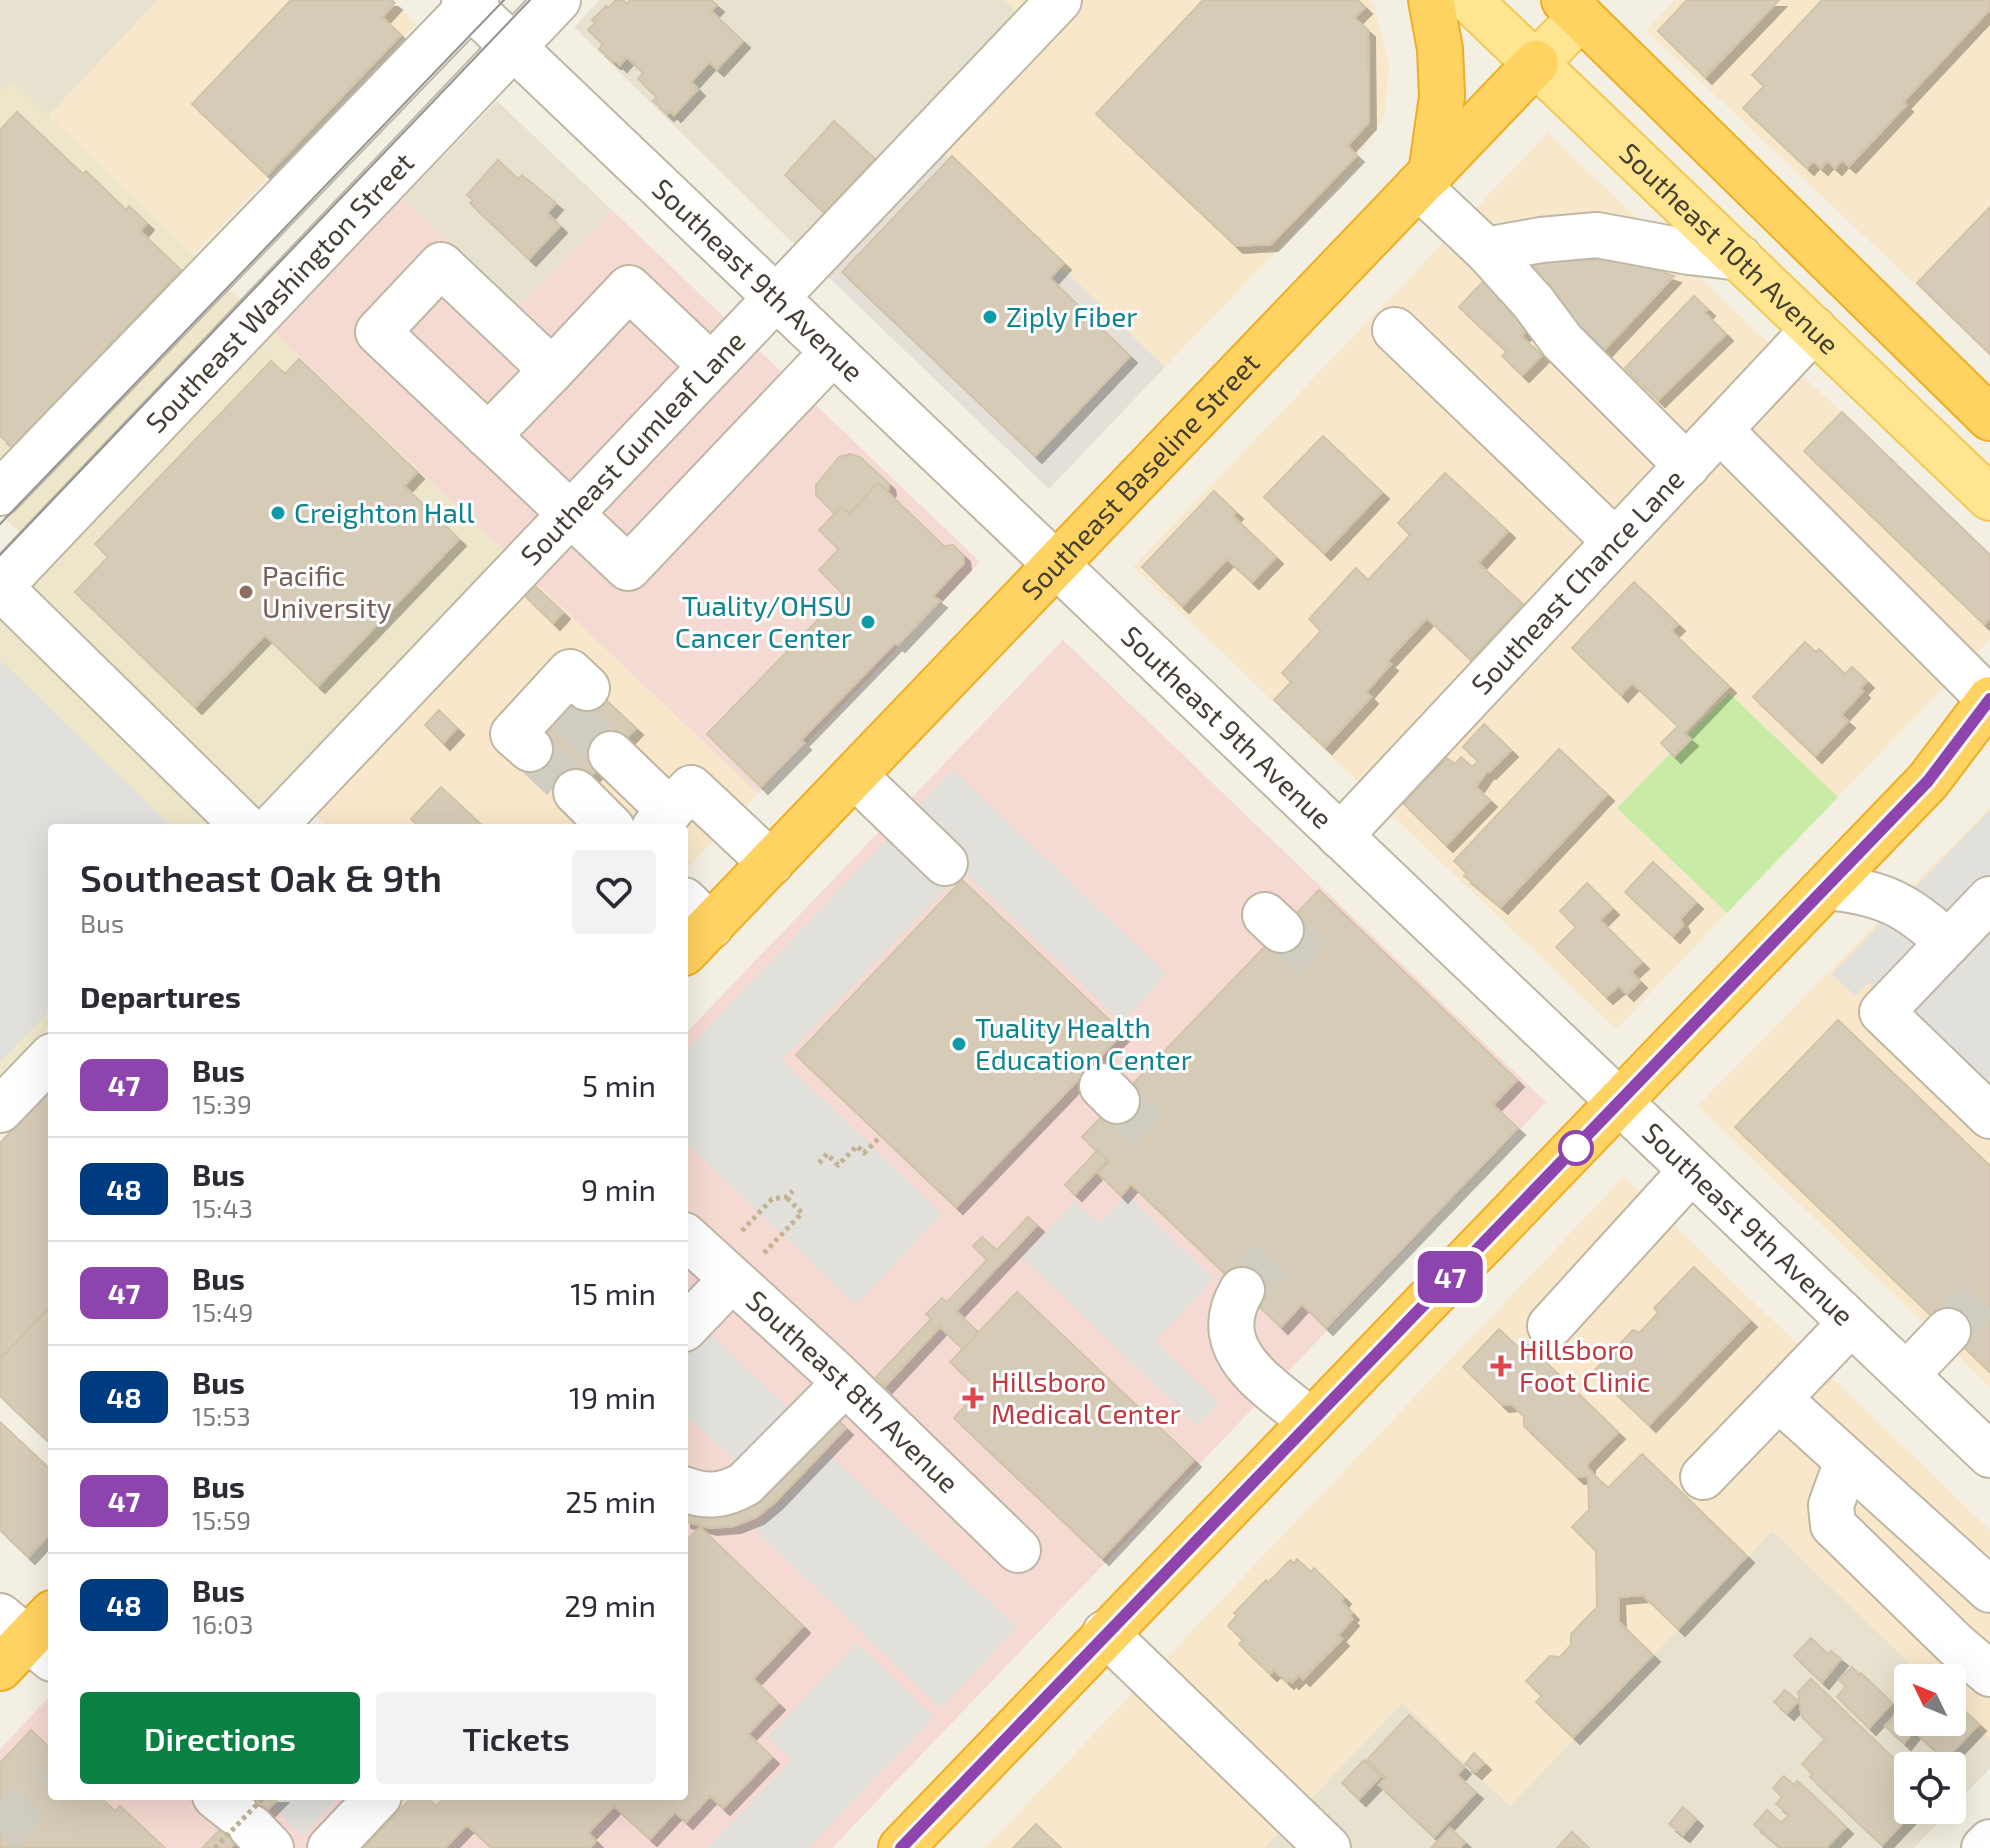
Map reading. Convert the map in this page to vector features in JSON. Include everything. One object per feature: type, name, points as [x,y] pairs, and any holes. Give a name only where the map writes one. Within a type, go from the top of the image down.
[{"type":"highway","points":[[1425,180],[1442,97],[1440,49],[1431,0]]},
{"type":"highway","name":"Southeast 10th Avenue","points":[[1581,6],[1990,418]]},
{"type":"highway","name":"Southeast Baseline Street","points":[[693,926],[771,863],[1536,63]]},
{"type":"highway","points":[[901,1848],[1928,781],[1990,699]]},
{"type":"highway","points":[[1928,781],[1990,754]]},
{"type":"main road","name":"Southeast 10th Avenue","points":[[1469,0],[1990,498]]},
{"type":"main road","name":"Southeast Baseline Street","points":[[1536,63],[1581,6]]},
{"type":"street","name":"Southeast Washington Street","points":[[0,587],[558,0]]},
{"type":"street","name":"Southeast Gumleaf Lane","points":[[276,824],[1055,1]]},
{"type":"street","name":"Southeast 9th Avenue","points":[[470,2],[513,47],[1990,1455]]},
{"type":"street","points":[[0,493],[470,2]]},
{"type":"street","points":[[1425,180],[1533,302],[1562,341],[1687,466]]},
{"type":"street","points":[[1486,250],[1541,240],[1597,235],[1740,258]]},
{"type":"street","points":[[552,370],[441,265],[378,332],[628,568],[833,352]]},
{"type":"street","points":[[488,436],[629,288],[710,365]]},
{"type":"street","name":"Southeast Chance Lane","points":[[1340,836],[1814,329]]},
{"type":"street","points":[[1395,330],[1615,541]]},
{"type":"street","points":[[1720,430],[1990,699]]},
{"type":"street","points":[[0,587],[242,824]]},
{"type":"street","points":[[611,824],[603,763],[666,814],[687,824]]},
{"type":"street","points":[[855,776],[945,863]]},
{"type":"street","points":[[688,824],[771,863]]},
{"type":"street","points":[[1827,887],[1862,890],[1897,903],[1928,924],[1948,943]]},
{"type":"street","points":[[1990,899],[1882,1012],[1990,1116]]},
{"type":"street","points":[[0,1110],[48,1060]]},
{"type":"street","points":[[1550,1326],[1691,1171]]},
{"type":"street","name":"Southeast 8th Avenue","points":[[688,1239],[845,1383],[1018,1550]]},
{"type":"street","points":[[688,1325],[731,1280]]},
{"type":"street","points":[[1242,1290],[1233,1306],[1230,1324],[1232,1341],[1240,1357],[1311,1421]]},
{"type":"street","points":[[1703,1477],[1851,1323]]},
{"type":"street","points":[[1906,1375],[1948,1331]]},
{"type":"street","points":[[688,1491],[715,1496],[745,1484],[845,1383]]},
{"type":"street","points":[[1779,1399],[1990,1590]]},
{"type":"street","points":[[1847,1461],[1831,1505],[1833,1525],[1990,1674]]},
{"type":"street","points":[[1105,1633],[1328,1848]]},
{"type":"street","points":[[330,1848],[375,1800]]},
{"type":"street","points":[[1984,1848],[1990,1842]]},
{"type":"path","points":[[819,1163],[827,1154],[838,1165],[857,1146],[864,1153],[881,1136]]},
{"type":"path","points":[[742,1231],[772,1199],[786,1197],[793,1191]]},
{"type":"path","points":[[764,1253],[802,1213],[786,1197]]},
{"type":"shaded area","points":[[0,0],[158,0],[48,116],[12,81],[0,92]]},
{"type":"shaded area","points":[[158,0],[392,0],[416,24],[194,255],[48,116]]},
{"type":"shaded area","points":[[600,0],[1004,0],[1018,14],[795,245],[574,27]]},
{"type":"shaded area","points":[[1004,0],[1370,0],[1374,5],[1389,65],[1384,116],[1357,160],[1360,164],[1165,367],[936,147],[1042,37]]},
{"type":"shaded area","points":[[1675,0],[1990,0],[1990,355],[1646,30]]},
{"type":"shaded area","name":"Pacific University","points":[[11,80],[504,552],[244,824],[48,824],[48,1029],[0,1079],[0,620],[53,564],[0,514],[0,92]]},
{"type":"shaded area","points":[[497,101],[612,210],[518,308],[403,198]]},
{"type":"shaded area","points":[[1548,133],[1990,554],[1990,639],[1838,797],[1729,693],[1617,808],[1727,913],[1616,1029],[1133,567]]},
{"type":"shaded area","name":"Ziply Fiber","points":[[936,147],[1165,367],[1049,489],[820,269]]},
{"type":"shaded area","points":[[403,198],[518,307],[612,210],[980,562],[758,794],[275,333]]},
{"type":"shaded area","points":[[529,575],[758,794],[688,868],[688,824],[325,824],[307,807]]},
{"type":"shaded area","name":"Hillsboro Medical Center","points":[[1063,640],[1546,1102],[832,1848],[0,1848],[0,1749],[48,1698],[48,1800],[688,1800],[688,1031]]},
{"type":"shaded area","points":[[0,660],[169,824],[48,824],[48,1012],[0,1062]]},
{"type":"shaded area","points":[[953,770],[1167,974],[1122,1022],[963,870],[782,1060],[942,1214],[856,1305],[688,1145],[688,1049]]},
{"type":"shaded area","points":[[1990,807],[1990,1387],[1698,1106]]},
{"type":"shaded area","points":[[1990,810],[1990,1098],[1869,982],[1855,996],[1832,974]]},
{"type":"shaded area","points":[[1624,1177],[1990,1530],[1990,1740],[1966,1717],[1966,1664],[1910,1664],[1772,1531],[1510,1806],[1402,1703],[1264,1848],[985,1848]]},
{"type":"shaded area","points":[[1127,1195],[1214,1279],[1155,1341],[1219,1403],[1197,1425],[1022,1257],[1075,1201],[1099,1223]]},
{"type":"shaded area","points":[[708,1332],[795,1414],[743,1468],[688,1418],[688,1353]]},
{"type":"shaded area","points":[[828,1454],[1017,1627],[941,1708],[754,1529]]},
{"type":"shaded area","points":[[1772,1531],[1910,1664],[1894,1664],[1894,1736],[1966,1736],[1966,1717],[1990,1740],[1990,1768],[1966,1793],[1966,1752],[1894,1752],[1894,1824],[1937,1824],[1914,1848],[1264,1848],[1402,1703],[1510,1806]]},
{"type":"shaded area","points":[[857,1643],[934,1717],[808,1848],[707,1848],[792,1760],[768,1737]]},
{"type":"shaded area","points":[[265,1800],[336,1800],[303,1835]]},
{"type":"green space","points":[[1729,693],[1838,797],[1727,913],[1617,808]]},
{"type":"building","points":[[291,0],[391,0],[395,3],[382,17],[401,35],[267,175],[192,104]]},
{"type":"building","points":[[616,0],[627,4],[630,0],[711,0],[717,5],[711,11],[743,41],[717,69],[709,62],[691,82],[698,89],[674,115],[670,111],[667,114],[653,101],[657,97],[638,79],[643,73],[627,57],[620,65],[614,62],[599,49],[603,44],[588,30],[595,23],[592,20]]},
{"type":"building","points":[[1203,0],[1358,0],[1365,7],[1354,18],[1368,30],[1369,122],[1347,146],[1357,155],[1271,244],[1236,246],[1096,114]]},
{"type":"building","points":[[1687,0],[1779,0],[1705,77],[1658,31]]},
{"type":"building","points":[[1822,0],[1990,0],[1990,9],[1903,102],[1906,105],[1849,166],[1842,160],[1835,168],[1827,161],[1821,168],[1813,161],[1807,168],[1743,108],[1764,86],[1752,75]]},
{"type":"building","points":[[17,112],[83,174],[86,171],[126,210],[129,206],[147,223],[140,231],[181,270],[13,447],[0,436],[0,130]]},
{"type":"building","points":[[834,121],[875,159],[825,213],[785,175]]},
{"type":"building","name":"Ziply Fiber","points":[[952,156],[1064,263],[1050,278],[1130,356],[1035,456],[842,272]]},
{"type":"building","points":[[498,160],[518,179],[522,175],[556,203],[547,213],[560,226],[529,259],[470,203],[473,200],[467,195]]},
{"type":"building","points":[[1990,207],[1990,354],[1917,283]]},
{"type":"building","points":[[1558,259],[1638,264],[1674,276],[1604,350],[1517,268]]},
{"type":"building","points":[[1490,274],[1537,319],[1521,336],[1542,355],[1522,375],[1502,356],[1507,352],[1459,307]]},
{"type":"building","points":[[1694,296],[1708,309],[1705,313],[1726,334],[1658,400],[1625,368]]},
{"type":"building","name":"Creighton Hall","points":[[299,359],[417,472],[404,486],[459,539],[318,686],[265,635],[195,707],[75,592],[108,557],[95,544],[271,361],[285,374]]},
{"type":"building","points":[[1842,412],[1990,555],[1990,618],[1984,624],[1804,451]]},
{"type":"building","points":[[1323,436],[1382,492],[1324,553],[1264,497]]},
{"type":"building","points":[[850,454],[860,457],[888,483],[889,489],[887,491],[878,483],[849,514],[841,507],[835,514],[816,495],[816,485],[839,457]]},
{"type":"building","points":[[1445,473],[1508,531],[1478,563],[1523,604],[1471,660],[1427,618],[1387,661],[1391,664],[1366,692],[1371,697],[1325,747],[1274,700],[1291,682],[1282,673],[1321,631],[1309,619],[1356,568],[1368,580],[1410,535],[1398,523]]},
{"type":"building","name":"Tuality/OHSU Cancer Center","points":[[878,483],[944,546],[953,545],[963,555],[964,563],[933,596],[940,601],[801,740],[804,743],[761,787],[707,734],[843,594],[819,570],[839,549],[819,530],[841,507],[849,514]]},
{"type":"building","points":[[1214,491],[1236,512],[1233,516],[1276,557],[1252,582],[1227,559],[1182,606],[1142,567]]},
{"type":"building","points":[[1634,582],[1678,624],[1671,631],[1729,686],[1684,733],[1691,739],[1674,756],[1661,743],[1678,726],[1632,683],[1621,695],[1572,648]]},
{"type":"building","points":[[533,584],[563,612],[553,623],[523,594]]},
{"type":"building","points":[[1805,642],[1816,652],[1819,649],[1845,674],[1852,667],[1867,681],[1860,688],[1863,691],[1841,715],[1848,721],[1815,756],[1753,697]]},
{"type":"building","points":[[590,685],[636,728],[576,792],[530,749]]},
{"type":"building","points":[[439,710],[457,728],[443,743],[425,725]]},
{"type":"building","points":[[1484,724],[1511,750],[1487,771],[1476,787],[1490,800],[1446,845],[1403,803],[1447,758],[1455,764],[1461,757],[1472,767],[1478,761],[1463,747]]},
{"type":"building","points":[[1559,749],[1607,794],[1501,907],[1464,876],[1467,873],[1454,861]]},
{"type":"building","points":[[441,787],[481,824],[416,824],[411,819]]},
{"type":"building","points":[[1653,862],[1696,902],[1680,919],[1683,925],[1673,936],[1625,892]]},
{"type":"building","name":"Tuality Health Education Center","points":[[962,880],[1123,1033],[956,1207],[796,1055]]},
{"type":"building","points":[[1587,883],[1612,908],[1600,920],[1642,962],[1631,972],[1640,981],[1627,994],[1619,986],[1606,997],[1556,947],[1576,927],[1560,911]]},
{"type":"building","points":[[1319,890],[1517,1080],[1493,1105],[1518,1128],[1326,1328],[1302,1304],[1281,1327],[1131,1184],[1121,1196],[1098,1173],[1109,1162],[1082,1137]]},
{"type":"building","points":[[1838,1020],[1990,1166],[1990,1372],[1735,1127]]},
{"type":"building","points":[[48,1092],[48,1441],[0,1396],[0,1143]]},
{"type":"building","points":[[1097,1151],[1107,1160],[1075,1194],[1065,1185]]},
{"type":"building","points":[[1028,1217],[1037,1225],[956,1311],[978,1332],[963,1349],[940,1327],[885,1386],[876,1377],[931,1319],[926,1314],[942,1298],[947,1302],[987,1260],[973,1246],[982,1237],[997,1250]]},
{"type":"building","points":[[1694,1267],[1750,1320],[1649,1425],[1593,1372],[1633,1330],[1639,1333],[1658,1313],[1654,1308]]},
{"type":"building","points":[[1017,1292],[1194,1460],[1102,1558],[954,1418],[980,1390],[950,1362]]},
{"type":"building","points":[[48,1309],[48,1441],[0,1396],[0,1359]]},
{"type":"building","points":[[1499,1329],[1522,1351],[1528,1345],[1618,1432],[1588,1463],[1588,1469],[1608,1488],[1642,1454],[1747,1556],[1678,1629],[1643,1595],[1618,1597],[1619,1622],[1653,1655],[1573,1737],[1536,1702],[1542,1696],[1526,1681],[1550,1656],[1560,1657],[1571,1645],[1571,1634],[1597,1607],[1596,1551],[1572,1527],[1589,1510],[1588,1477],[1577,1477],[1524,1426],[1524,1417],[1512,1404],[1502,1405],[1463,1367]]},
{"type":"building","points":[[835,1417],[846,1428],[757,1517],[734,1526],[710,1528],[688,1522],[688,1501]]},
{"type":"building","points":[[0,1422],[48,1467],[48,1535],[28,1557],[0,1530]]},
{"type":"building","points":[[700,1527],[803,1626],[753,1679],[778,1703],[748,1734],[772,1757],[723,1808],[710,1796],[686,1822],[675,1812],[650,1839],[614,1806],[588,1833],[596,1841],[590,1848],[492,1848],[467,1825],[445,1848],[364,1848],[409,1800],[430,1800],[436,1806],[442,1800],[688,1800],[688,1539]]},
{"type":"building","points":[[1297,1559],[1311,1572],[1314,1568],[1344,1597],[1341,1601],[1352,1613],[1349,1616],[1352,1619],[1338,1635],[1342,1639],[1303,1679],[1299,1675],[1292,1682],[1289,1679],[1287,1682],[1274,1670],[1270,1674],[1239,1644],[1243,1640],[1228,1626],[1237,1615],[1234,1613],[1266,1580],[1268,1583],[1290,1560],[1294,1563]]},
{"type":"building","points":[[1811,1638],[1828,1654],[1831,1651],[1841,1659],[1822,1682],[1794,1656]]},
{"type":"building","points":[[1852,1667],[1892,1703],[1869,1728],[1837,1697],[1846,1686],[1839,1680]]},
{"type":"building","points":[[1811,1679],[1894,1759],[1894,1824],[1902,1824],[1882,1845],[1810,1777],[1813,1774],[1802,1764],[1825,1739],[1802,1717],[1798,1692]]},
{"type":"building","points":[[1785,1690],[1798,1701],[1787,1713],[1774,1702]]},
{"type":"building","points":[[1966,1712],[1979,1724],[1953,1752],[1936,1752],[1919,1736],[1966,1736]]},
{"type":"building","points":[[1409,1715],[1464,1767],[1457,1775],[1476,1792],[1434,1837],[1379,1785],[1386,1777],[1367,1760]]},
{"type":"building","points":[[1894,1716],[1894,1734],[1885,1726]]},
{"type":"building","points":[[31,1730],[48,1746],[48,1800],[103,1800],[115,1811],[120,1806],[165,1848],[0,1848],[0,1763]]},
{"type":"building","points":[[1896,1736],[1910,1736],[1904,1743]]},
{"type":"building","points":[[1474,1753],[1484,1763],[1475,1772],[1465,1764]]},
{"type":"building","points":[[1364,1760],[1381,1776],[1359,1799],[1342,1783]]},
{"type":"building","points":[[1784,1776],[1794,1785],[1797,1781],[1846,1827],[1826,1848],[1781,1848],[1754,1825],[1767,1810],[1781,1823],[1789,1815],[1776,1804],[1782,1797],[1773,1788]]},
{"type":"building","points":[[249,1800],[277,1800],[230,1848],[202,1848]]},
{"type":"building","points":[[1683,1807],[1696,1819],[1683,1835],[1669,1824]]},
{"type":"building","points":[[1036,1824],[1061,1848],[1013,1848]]},
{"type":"building","points":[[1450,1828],[1465,1842],[1460,1848],[1431,1848]]},
{"type":"building","points":[[1572,1832],[1589,1848],[1557,1848]]},
{"type":"tunnel","points":[[566,710],[611,754]]},
{"type":"tunnel","points":[[530,749],[576,792]]},
{"type":"tunnel","points":[[1281,930],[1321,966]]},
{"type":"tunnel","points":[[1117,1101],[1156,1137]]},
{"type":"tunnel","points":[[1242,1290],[1277,1254]]},
{"type":"tunnel","points":[[1948,1331],[1990,1287]]},
{"type":"tunnel","points":[[0,1834],[48,1783]]},
{"type":"tram line","points":[[0,524],[504,0]]},
{"type":"tram line","points":[[0,555],[530,0]]},
{"type":"bus line","name":"47","points":[[901,1848],[1928,781],[1990,699]]},
{"type":"place","name":"Ziply Fiber","points":[[990,317]]},
{"type":"place","name":"Creighton Hall","points":[[278,513]]},
{"type":"place","name":"Pacific University","points":[[246,592]]},
{"type":"place","name":"Tuality/OHSU Cancer Center","points":[[868,622]]},
{"type":"place","name":"Tuality Health Education Center","points":[[959,1044]]},
{"type":"place","name":"Hillsboro Foot Clinic","points":[[1501,1366]]},
{"type":"place","name":"Hillsboro Medical Center","points":[[973,1398]]}]
